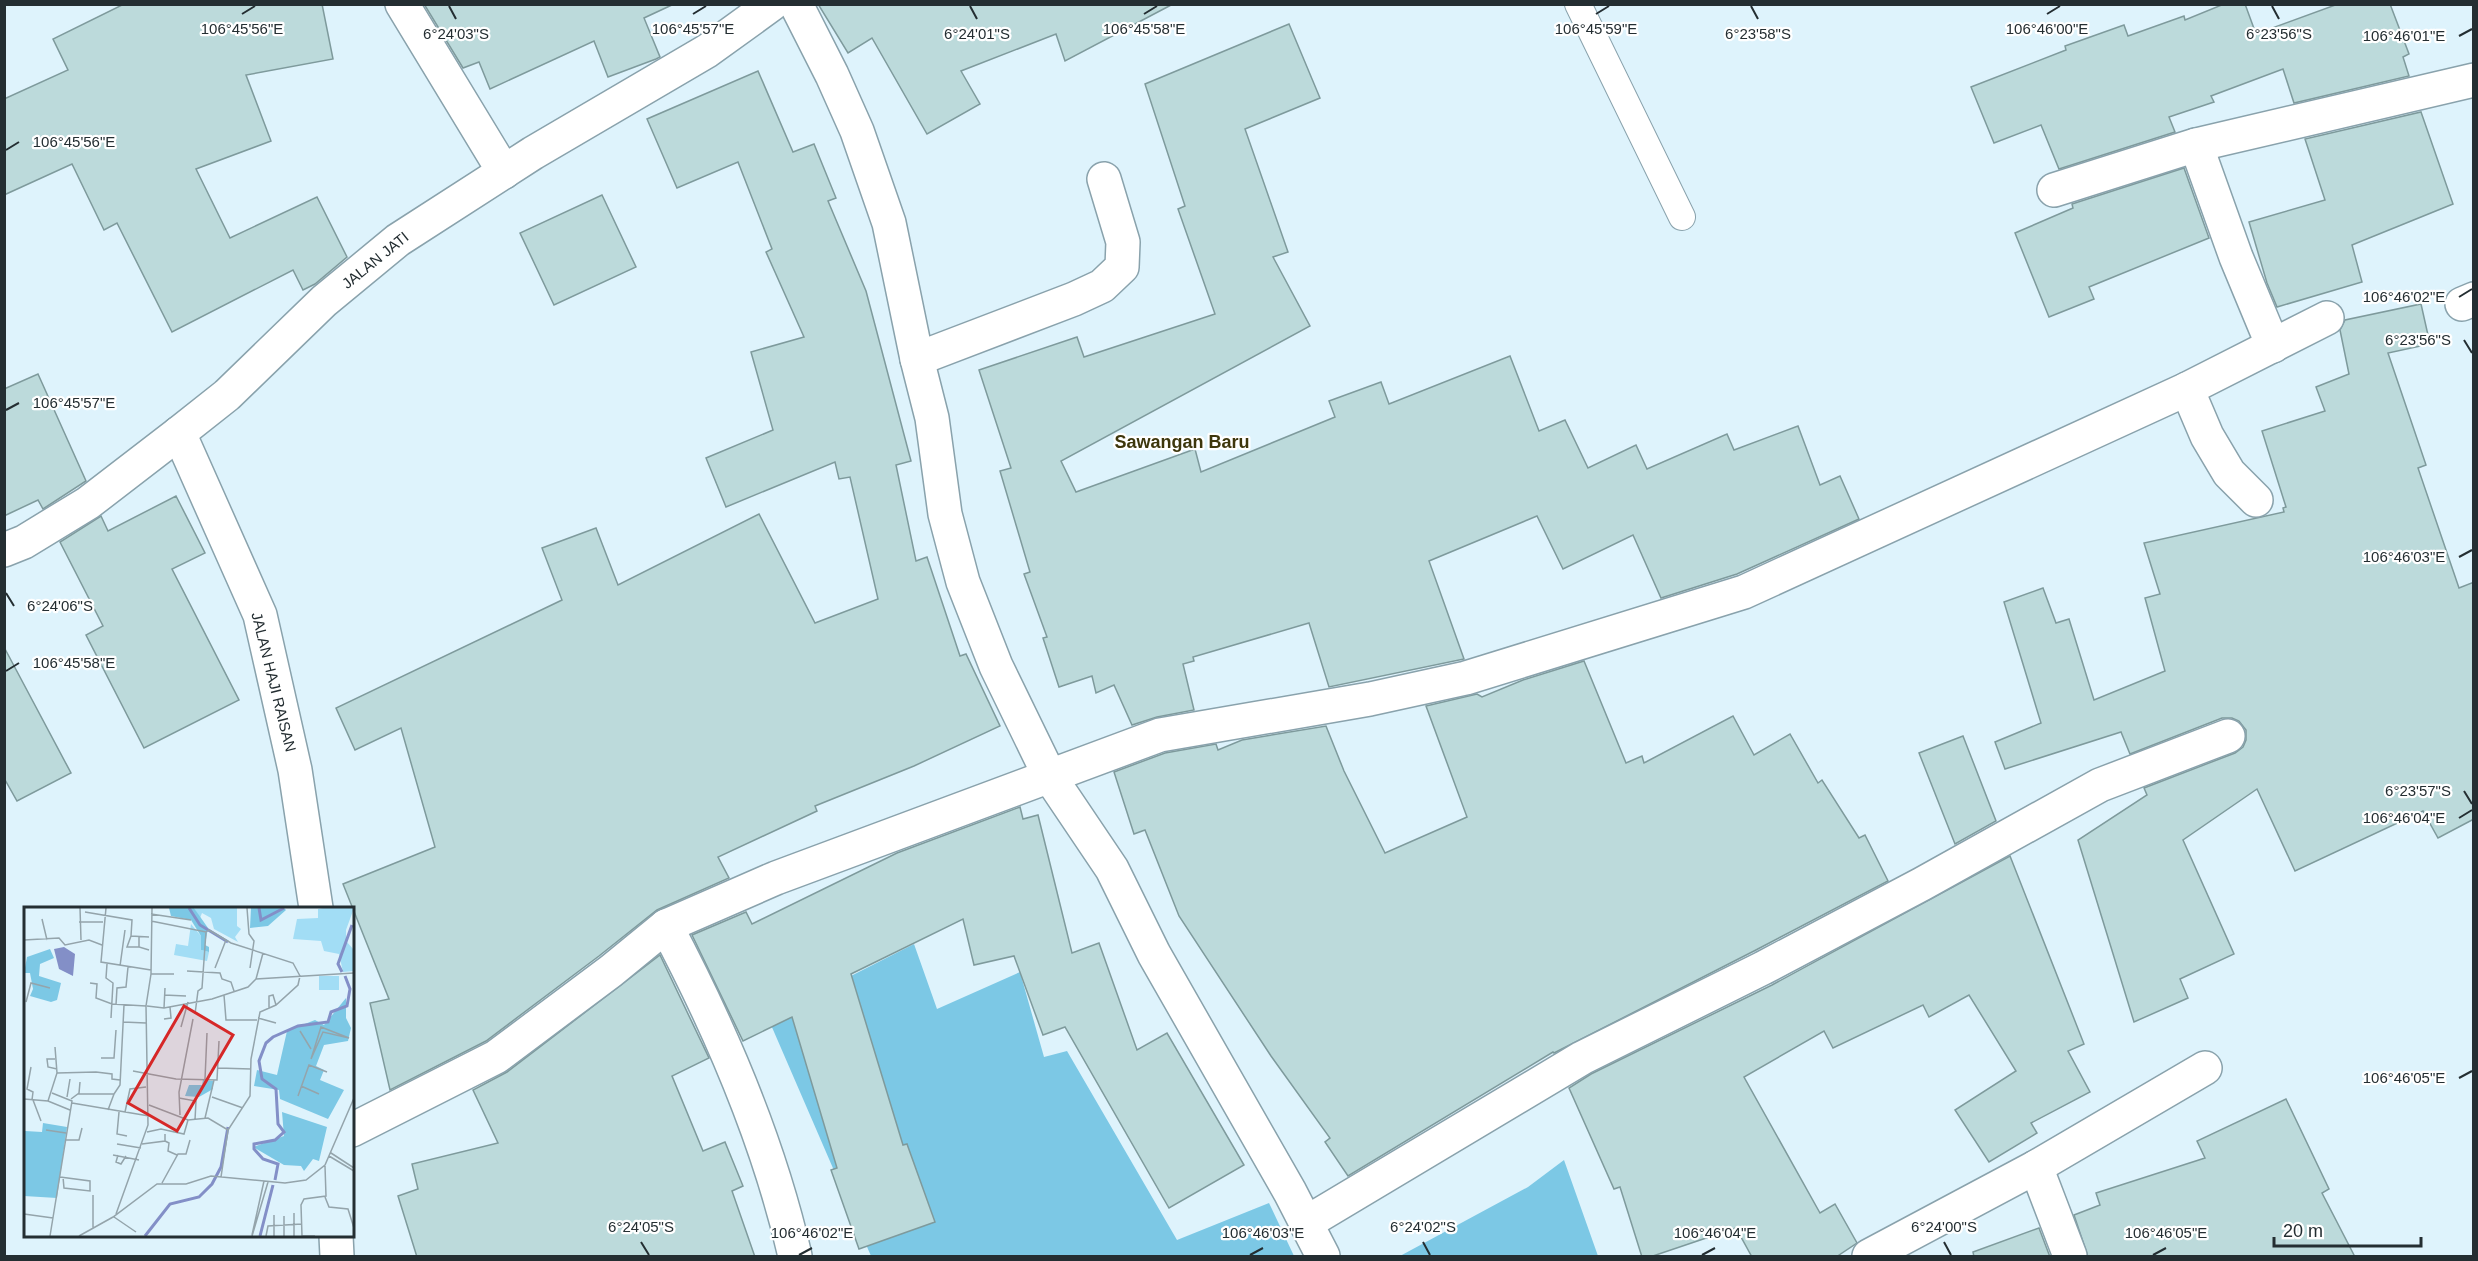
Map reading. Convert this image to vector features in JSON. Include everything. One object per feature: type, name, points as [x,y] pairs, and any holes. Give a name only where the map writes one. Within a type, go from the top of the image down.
[{"type":"street","points":[[402,4],[504,172]]},
{"type":"street","name":"JALAN JATI","points":[[4,550],[24,542],[88,503],[179,433],[227,395],[324,301],[398,240],[504,172],[699,56],[772,4]]},
{"type":"street","points":[[796,4],[857,131],[889,223],[917,359],[932,418],[945,514],[963,582],[996,666],[1050,777],[1112,869],[1154,954],[1323,1257]]},
{"type":"street","points":[[2054,190],[2196,145],[2474,80]]},
{"type":"street","points":[[2196,145],[2236,257],[2273,346]]},
{"type":"street","points":[[917,359],[1074,299],[1102,286],[1122,267],[1124,242],[1104,179]]},
{"type":"street","points":[[354,1129],[496,1057],[611,971],[666,926],[776,878],[1160,735],[1370,699],[1466,678],[1744,592],[2187,389],[2327,318]]},
{"type":"street","points":[[2187,389],[2207,436],[2229,472],[2256,500]]},
{"type":"street","name":"JALAN HAJI RAISAN","points":[[179,433],[260,615],[295,770],[316,907]]},
{"type":"street","points":[[1306,1223],[1582,1058],[1763,968],[1933,878],[2100,785],[2228,736]]},
{"type":"street","points":[[666,926],[695,982],[744,1096],[774,1182],[795,1257]]},
{"type":"street","points":[[1869,1257],[2036,1167],[2205,1068]]},
{"type":"street","points":[[2036,1167],[2070,1257]]},
{"type":"street","points":[[336,1237],[337,1257]]},
{"type":"lane","points":[[1578,4],[1682,217]]},
{"type":"shaded area","points":[[914,944],[937,1009],[1020,972],[1044,1057],[1067,1051],[1177,1240],[1269,1203],[1294,1256],[871,1256],[768,1018]]},
{"type":"shaded area","points":[[1564,1160],[1598,1256],[1400,1256],[1528,1187]]},
{"type":"building","points":[[124,4],[322,4],[333,59],[246,75],[271,141],[196,169],[230,238],[317,197],[347,257],[315,284],[303,290],[293,270],[172,332],[117,223],[104,230],[72,164],[4,195],[4,99],[68,70],[53,39]]},
{"type":"building","points":[[424,4],[674,4],[644,18],[660,57],[656,59],[608,77],[594,41],[490,89],[479,62],[463,68]]},
{"type":"building","points":[[818,4],[1173,4],[1065,61],[1056,34],[961,71],[980,104],[927,134],[872,38],[848,53]]},
{"type":"building","points":[[2224,4],[2245,4],[2256,34],[2338,4],[2390,4],[2409,54],[2403,57],[2409,76],[2294,103],[2283,69],[2211,96],[2214,102],[2169,117],[2175,132],[2059,169],[2041,125],[1994,143],[1971,87],[2066,50],[2065,46],[2124,25],[2128,36],[2184,16],[2185,20]]},
{"type":"building","points":[[1289,24],[1320,98],[1245,129],[1288,252],[1273,257],[1310,326],[1061,461],[1076,492],[1195,449],[1201,472],[1335,417],[1329,401],[1381,382],[1389,404],[1510,356],[1539,431],[1565,420],[1588,468],[1636,445],[1647,469],[1727,434],[1734,450],[1798,426],[1820,485],[1840,476],[1859,519],[1737,574],[1661,598],[1633,535],[1563,569],[1537,516],[1429,561],[1464,659],[1329,687],[1309,623],[1193,657],[1194,661],[1183,664],[1194,710],[1157,717],[1132,725],[1114,685],[1096,693],[1092,676],[1059,687],[1043,638],[1047,637],[1024,574],[1030,572],[1000,471],[1011,468],[979,370],[1077,337],[1084,357],[1215,314],[1178,209],[1185,206],[1145,84]]},
{"type":"building","points":[[758,71],[793,152],[814,144],[836,198],[828,201],[866,291],[911,461],[896,465],[916,561],[927,557],[960,656],[966,654],[1000,726],[914,766],[815,806],[817,811],[718,857],[729,878],[657,910],[486,1041],[390,1090],[370,1003],[389,999],[343,884],[435,847],[401,728],[355,750],[336,708],[562,600],[542,548],[596,528],[618,585],[759,514],[815,623],[878,599],[850,477],[839,479],[835,462],[726,507],[706,458],[773,430],[751,352],[804,337],[766,252],[772,249],[738,162],[677,188],[647,119]]},
{"type":"building","points":[[2421,112],[2453,204],[2352,245],[2362,282],[2277,307],[2267,283],[2249,222],[2325,200],[2305,139]]},
{"type":"building","points":[[2184,168],[2209,238],[2089,287],[2094,299],[2049,317],[2015,233],[2073,208],[2072,204]]},
{"type":"building","points":[[602,195],[636,267],[554,305],[520,233]]},
{"type":"building","points":[[2421,304],[2430,344],[2388,353],[2426,465],[2418,468],[2459,588],[2474,582],[2474,819],[2438,838],[2423,811],[2295,871],[2257,789],[2183,840],[2234,954],[2180,979],[2188,998],[2134,1022],[2078,840],[2147,795],[2144,788],[2235,753],[2243,747],[2246,730],[2239,721],[2222,718],[2130,754],[2121,732],[2005,769],[1995,742],[2041,723],[2004,602],[2043,588],[2056,623],[2069,619],[2094,700],[2165,671],[2145,598],[2160,594],[2144,543],[2284,512],[2283,508],[2286,507],[2262,431],[2325,411],[2316,387],[2349,374],[2340,330],[2345,320]]},
{"type":"building","points":[[38,374],[86,481],[43,509],[38,500],[4,516],[4,389]]},
{"type":"building","points":[[176,496],[205,553],[172,569],[239,700],[144,748],[86,635],[103,626],[60,542],[101,516],[108,531]]},
{"type":"building","points":[[4,647],[71,773],[17,801],[4,778]]},
{"type":"building","points":[[1584,661],[1626,763],[1642,756],[1644,763],[1733,716],[1754,755],[1790,734],[1818,783],[1822,780],[1859,838],[1865,835],[1888,881],[1553,1052],[1348,1176],[1325,1142],[1330,1138],[1271,1056],[1179,916],[1145,830],[1134,834],[1114,772],[1165,753],[1216,744],[1218,750],[1242,740],[1326,726],[1344,771],[1385,853],[1467,817],[1426,706],[1477,694],[1482,697],[1523,680]]},
{"type":"building","points":[[1963,736],[1996,821],[1955,844],[1919,753]]},
{"type":"building","points":[[1020,807],[1023,819],[1038,815],[1072,953],[1099,943],[1137,1050],[1167,1033],[1244,1165],[1169,1208],[1065,1027],[1043,1035],[1014,956],[974,965],[963,919],[851,974],[903,1145],[907,1144],[935,1222],[859,1249],[831,1170],[837,1168],[792,1017],[743,1041],[692,935],[746,912],[752,924],[897,853]]},
{"type":"building","points":[[2010,856],[2084,1044],[2068,1051],[2090,1092],[2031,1123],[2037,1133],[1989,1162],[1955,1110],[2016,1071],[1969,995],[1929,1017],[1923,1005],[1833,1048],[1824,1031],[1744,1077],[1820,1213],[1835,1204],[1857,1243],[1836,1257],[1752,1257],[1736,1228],[1650,1257],[1642,1257],[1620,1187],[1614,1189],[1569,1088],[1591,1074],[1772,985]]},
{"type":"building","points":[[660,955],[709,1058],[672,1076],[703,1151],[725,1142],[743,1186],[732,1191],[755,1257],[417,1257],[398,1196],[418,1189],[412,1164],[498,1143],[473,1090],[507,1072]]},
{"type":"building","points":[[2286,1099],[2329,1189],[2322,1193],[2355,1257],[2088,1257],[2074,1215],[2100,1205],[2096,1193],[2205,1158],[2197,1141]]},
{"type":"building","points":[[2039,1228],[2050,1257],[1974,1257],[1973,1252]]},
{"type":"district","name":"Sawangan Baru","points":[[1182,442]]}]
